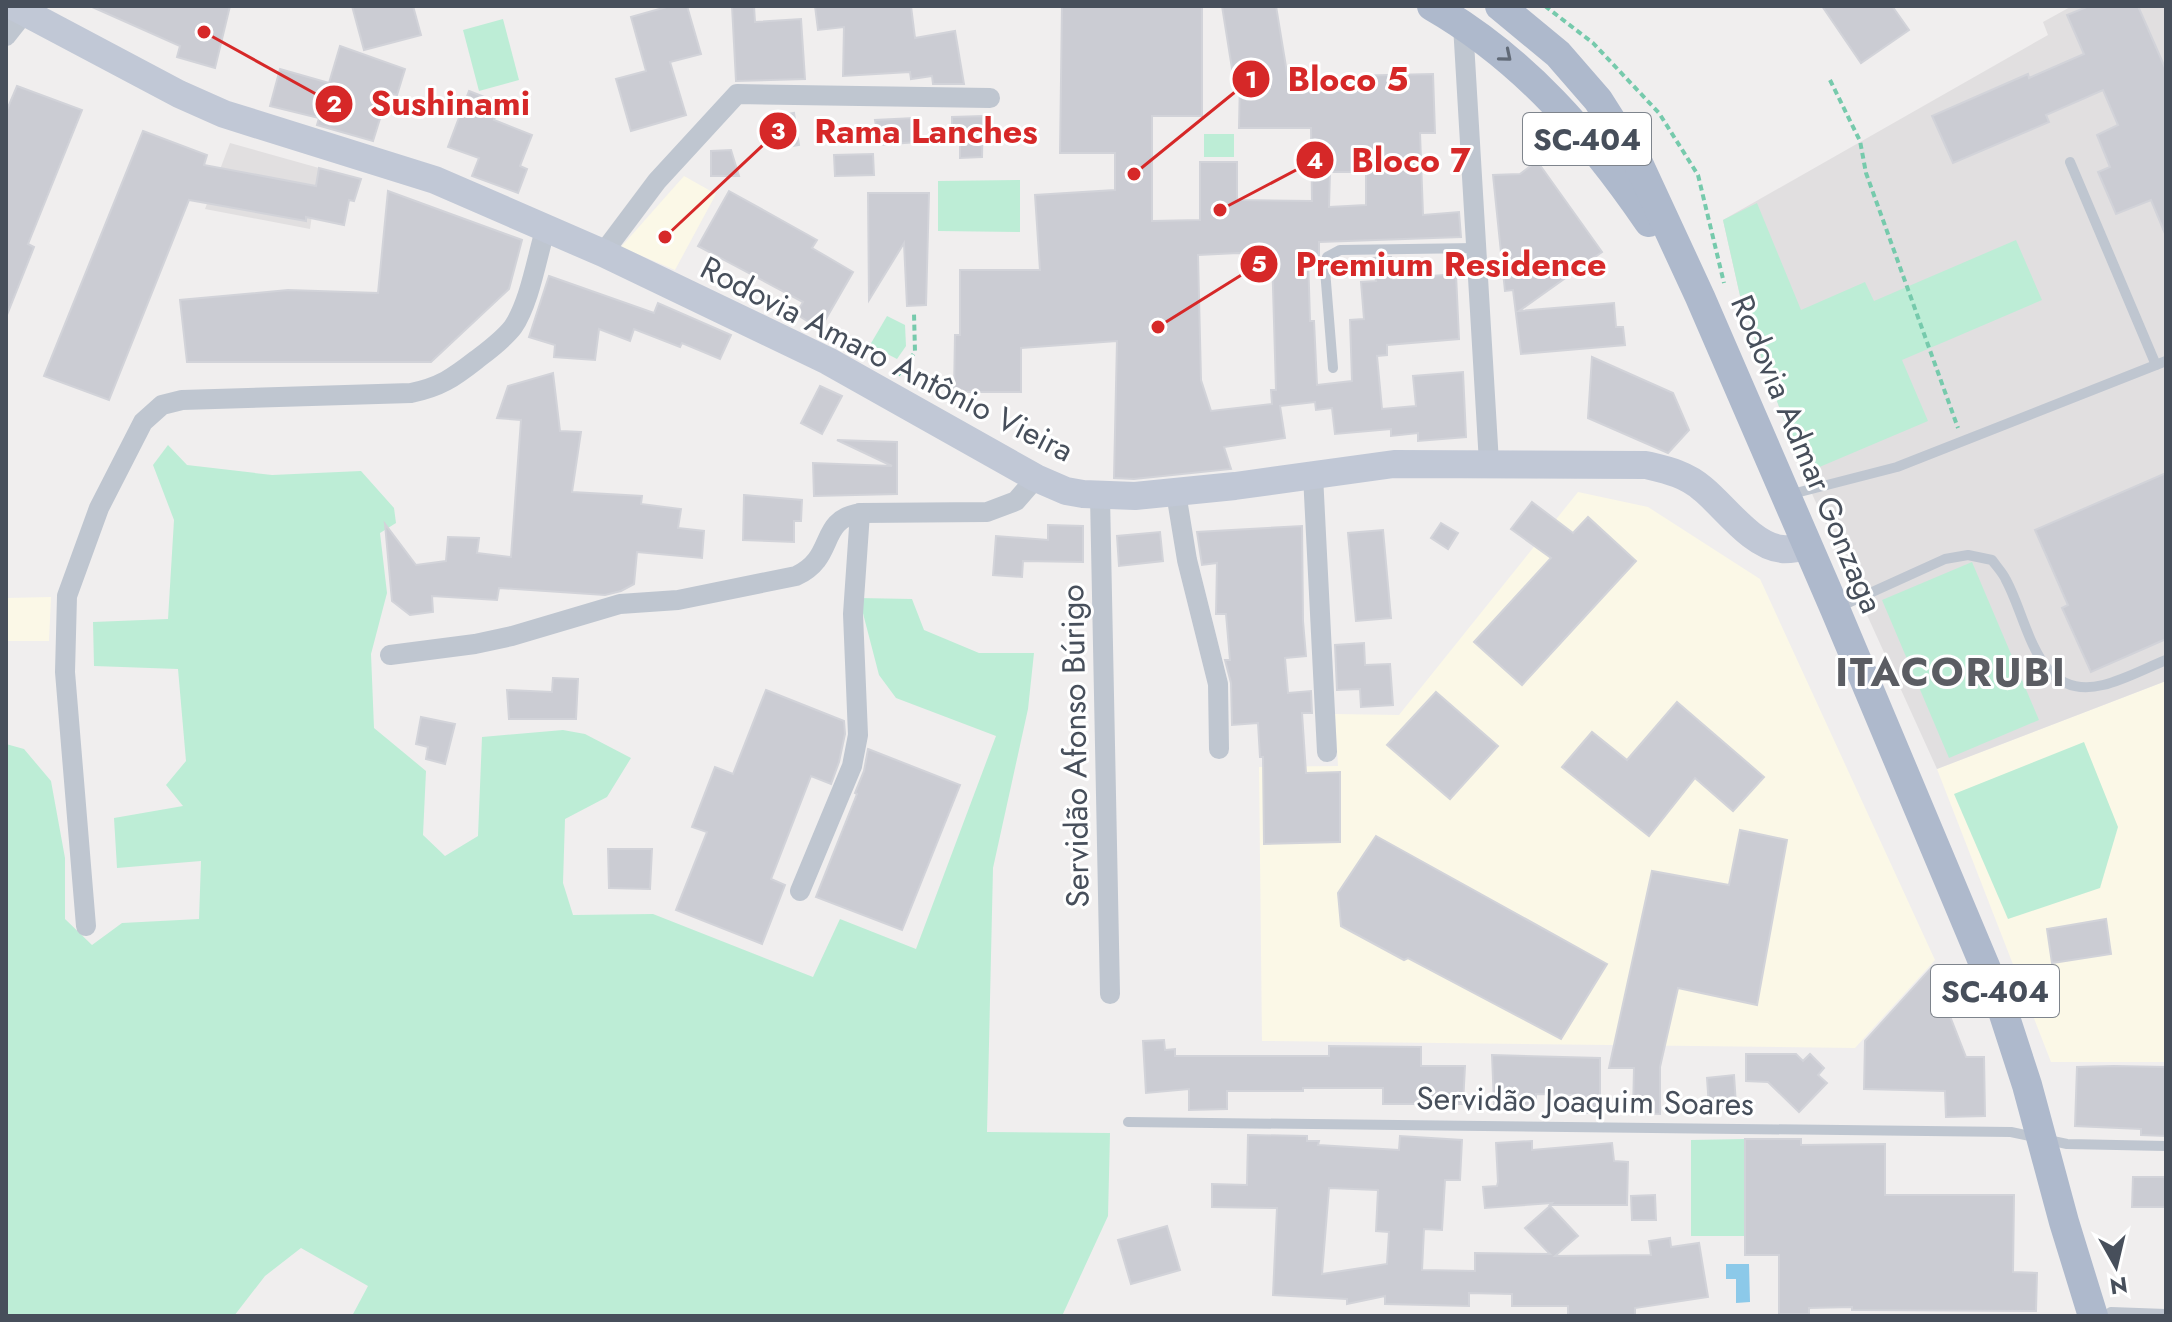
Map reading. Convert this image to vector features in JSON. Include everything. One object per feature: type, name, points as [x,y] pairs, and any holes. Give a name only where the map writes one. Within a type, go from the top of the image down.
[{"type":"main road","name":"Rodovia Admar Gonzaga","points":[[1500,6],[1558,54],[1598,100],[1713,293],[1786,496],[2000,1002],[2093,1316]]},
{"type":"main road","name":"Rodovia Amaro Antônio Vieira","points":[[19,9],[179,94],[224,114],[435,180],[603,253],[769,331],[1036,478],[1066,491],[1100,496],[1176,493],[1394,464],[1646,465],[1678,472],[1703,488],[1728,515],[1757,538],[1780,549],[1807,547]]},
{"type":"main road","name":"Rodovia Admar Gonzaga","points":[[1446,12],[1528,75],[1574,122],[1713,293]]},
{"type":"street","points":[[6,36],[19,9]]},
{"type":"street","points":[[1446,12],[1476,248],[1489,463]]},
{"type":"street","points":[[603,253],[657,181],[737,94],[990,98]]},
{"type":"street","points":[[86,926],[65,672],[67,596],[99,508],[143,422],[162,405],[182,400],[411,393],[437,387],[469,366],[514,325],[523,307],[546,227]]},
{"type":"street","points":[[1313,475],[1327,752]]},
{"type":"street","points":[[390,655],[475,644],[620,604],[678,600],[796,576],[819,561],[835,523],[846,515],[987,512],[1016,501],[1036,478]]},
{"type":"street","points":[[1176,493],[1192,580],[1218,684],[1219,749]]},
{"type":"street","name":"Servidão Afonso Búrigo","points":[[1100,496],[1110,994]]},
{"type":"street","points":[[800,891],[852,766],[858,735],[853,614],[860,513]]},
{"type":"lane","points":[[1786,496],[1897,467],[2161,363],[2070,162]]},
{"type":"lane","points":[[1333,368],[1325,270],[1327,257],[1340,250],[1476,248]]},
{"type":"lane","points":[[1835,609],[1945,559],[1968,555],[1992,560],[2006,580],[2037,654],[2049,672],[2073,687],[2103,686],[2166,660]]},
{"type":"lane","name":"Servidão Joaquim Soares","points":[[1128,1122],[2011,1132],[2067,1144],[2166,1146]]},
{"type":"lane","points":[[2106,1316],[2111,1312],[2166,1314]]},
{"type":"path","points":[[1545,6],[1593,43],[1659,113],[1698,175],[1713,293]]},
{"type":"path","points":[[1830,80],[1860,141],[1866,173],[1963,441]]},
{"type":"path","points":[[883,392],[915,352],[914,313]]},
{"type":"shaded area","points":[[2072,6],[2166,6],[2166,681],[1937,769],[1803,474],[1741,300],[1723,220],[2048,35],[2043,22]]},
{"type":"shaded area","points":[[230,143],[319,168],[310,229],[205,209]]},
{"type":"shaded area","points":[[684,176],[716,194],[675,270],[621,247]]},
{"type":"shaded area","points":[[1578,492],[1648,507],[1760,579],[1935,960],[1855,1048],[1262,1041],[1259,767],[1338,766],[1335,714],[1399,715]]},
{"type":"shaded area","points":[[51,597],[49,641],[6,641],[6,598]]},
{"type":"shaded area","points":[[2166,681],[2166,1062],[2051,1062],[1937,769]]},
{"type":"green space","points":[[503,19],[519,80],[479,91],[463,30]]},
{"type":"green space","points":[[1204,134],[1234,134],[1234,157],[1204,157]]},
{"type":"green space","points":[[1020,180],[1020,232],[938,231],[938,181]]},
{"type":"green space","points":[[1757,203],[1801,310],[1865,282],[1874,301],[2016,240],[2042,300],[1902,360],[1928,421],[1803,474],[1741,300],[1723,220]]},
{"type":"green space","points":[[887,316],[905,325],[906,346],[897,359],[870,345]]},
{"type":"green space","points":[[168,445],[187,465],[272,475],[361,471],[394,508],[396,523],[380,533],[387,593],[371,654],[374,728],[426,771],[423,835],[445,856],[478,836],[482,737],[563,730],[585,734],[631,758],[607,797],[565,819],[563,883],[573,915],[653,914],[813,977],[840,919],[916,949],[996,736],[896,698],[879,675],[859,598],[912,599],[924,630],[979,653],[1034,653],[1028,709],[993,868],[987,1132],[1110,1133],[1108,1216],[1062,1316],[352,1316],[368,1286],[301,1248],[265,1276],[234,1316],[6,1316],[6,744],[24,749],[51,781],[65,858],[65,919],[92,945],[122,923],[199,919],[201,861],[117,868],[114,818],[183,806],[166,785],[186,761],[178,669],[94,666],[93,622],[168,619],[174,520],[153,465]]},
{"type":"green space","points":[[1972,562],[2039,720],[1949,758],[1882,600]]},
{"type":"green space","points":[[2084,742],[2118,827],[2100,888],[2008,919],[1954,794]]},
{"type":"green space","points":[[1745,1139],[1745,1236],[1691,1236],[1691,1140]]},
{"type":"water","points":[[1726,1264],[1749,1264],[1750,1302],[1736,1303],[1736,1279],[1726,1279]]},
{"type":"building","points":[[90,6],[230,6],[215,68],[177,57],[180,46]]},
{"type":"building","points":[[352,6],[413,6],[421,35],[364,50]]},
{"type":"building","points":[[670,6],[687,6],[701,54],[670,62],[686,115],[631,131],[616,79],[646,71],[631,17]]},
{"type":"building","points":[[732,6],[754,6],[755,22],[801,19],[805,79],[736,81]]},
{"type":"building","points":[[815,6],[911,6],[915,38],[955,31],[964,84],[933,84],[932,76],[911,79],[910,72],[843,76],[844,27],[818,30]]},
{"type":"building","points":[[1062,6],[1202,6],[1202,116],[1152,116],[1152,221],[1200,220],[1200,162],[1237,162],[1237,200],[1312,201],[1311,128],[1239,128],[1240,80],[1234,81],[1222,6],[1276,6],[1290,91],[1346,91],[1346,76],[1433,74],[1435,133],[1420,133],[1423,215],[1459,212],[1461,237],[1319,242],[1319,255],[1308,255],[1310,321],[1314,321],[1317,385],[1352,381],[1350,320],[1364,319],[1361,282],[1376,281],[1373,258],[1391,257],[1393,279],[1456,274],[1459,339],[1387,345],[1387,355],[1377,356],[1382,409],[1416,406],[1413,376],[1463,372],[1466,437],[1418,441],[1418,433],[1391,436],[1391,429],[1335,434],[1332,408],[1316,410],[1315,402],[1280,406],[1285,438],[1224,447],[1231,469],[1134,479],[1114,478],[1117,341],[1021,348],[1021,392],[954,392],[955,335],[960,335],[960,270],[1040,270],[1035,195],[1115,190],[1115,153],[1060,153]],"holes":[[[1330,172],[1366,172],[1366,205],[1329,207]],[[1272,254],[1276,390],[1271,390],[1272,404],[1211,411],[1201,380],[1198,255]]]},
{"type":"building","points":[[1822,6],[1892,6],[1909,30],[1861,63]]},
{"type":"building","points":[[2089,6],[2138,6],[2166,70],[2166,236],[2151,200],[2116,214],[2098,172],[2110,167],[2097,135],[2118,125],[2103,90],[2046,115],[2049,122],[1953,163],[1932,116],[2028,74],[2029,78],[2084,54],[2067,15]]},
{"type":"building","points":[[340,46],[405,69],[397,95],[388,93],[373,141],[317,125],[319,118],[270,106],[280,69],[329,83]]},
{"type":"building","points":[[17,86],[82,110],[28,244],[34,247],[7,315],[6,112]]},
{"type":"building","points":[[469,91],[500,103],[494,120],[532,135],[520,166],[527,169],[518,193],[472,176],[479,158],[448,147]]},
{"type":"building","points":[[794,113],[799,145],[775,149],[769,117]]},
{"type":"building","points":[[983,116],[982,157],[960,158],[960,140],[952,140],[952,117]]},
{"type":"building","points":[[914,118],[917,142],[879,145],[875,120]]},
{"type":"building","points":[[143,131],[207,155],[204,165],[316,186],[319,168],[361,179],[354,201],[349,200],[344,225],[189,200],[109,400],[44,376]]},
{"type":"building","points":[[731,150],[739,176],[711,176],[711,151]]},
{"type":"building","points":[[873,154],[874,175],[835,176],[834,155]]},
{"type":"building","points":[[1537,161],[1602,252],[1519,311],[1614,303],[1616,327],[1623,327],[1625,345],[1521,354],[1513,290],[1505,291],[1493,175],[1520,174]]},
{"type":"building","points":[[388,191],[522,240],[509,289],[431,362],[187,362],[180,300],[288,290],[378,293]]},
{"type":"building","points":[[729,191],[817,240],[812,248],[853,272],[820,329],[796,314],[803,302],[698,246]]},
{"type":"building","points":[[868,193],[929,193],[926,305],[907,306],[904,243],[869,300]]},
{"type":"building","points":[[549,276],[654,313],[658,303],[731,335],[720,359],[682,343],[680,347],[634,329],[630,341],[599,329],[595,360],[554,357],[555,345],[529,337]]},
{"type":"building","points":[[1592,357],[1673,393],[1689,430],[1668,453],[1588,418]]},
{"type":"building","points":[[553,373],[560,431],[581,432],[572,492],[642,496],[641,504],[681,509],[678,528],[704,531],[702,558],[637,552],[634,584],[621,591],[605,595],[499,588],[497,600],[432,596],[433,612],[410,615],[392,601],[385,524],[416,565],[446,561],[448,537],[479,538],[477,553],[511,557],[521,420],[497,418],[508,386]]},
{"type":"building","points":[[820,386],[842,396],[822,434],[801,423]]},
{"type":"building","points":[[837,440],[897,442],[897,494],[814,496],[813,463],[892,466]]},
{"type":"building","points":[[2166,473],[2166,639],[2091,672],[2062,608],[2068,605],[2035,530]]},
{"type":"building","points":[[744,495],[802,500],[801,521],[794,521],[794,542],[743,540]]},
{"type":"building","points":[[1532,502],[1573,533],[1588,517],[1636,561],[1522,685],[1474,642],[1551,558],[1511,529]]},
{"type":"building","points":[[1441,523],[1458,533],[1448,549],[1431,538]]},
{"type":"building","points":[[1048,525],[1083,526],[1083,562],[1023,561],[1022,577],[993,575],[996,536],[1048,540]]},
{"type":"building","points":[[1302,526],[1306,656],[1285,658],[1288,693],[1311,691],[1312,713],[1302,713],[1306,773],[1340,772],[1340,842],[1264,844],[1263,757],[1260,757],[1258,723],[1232,725],[1231,683],[1225,660],[1230,660],[1226,614],[1216,614],[1217,563],[1202,565],[1197,532]]},
{"type":"building","points":[[1383,530],[1391,618],[1356,621],[1348,533]]},
{"type":"building","points":[[1160,532],[1163,561],[1119,566],[1117,536]]},
{"type":"building","points":[[1364,643],[1365,665],[1390,664],[1393,705],[1361,707],[1360,689],[1337,690],[1335,645]]},
{"type":"building","points":[[553,678],[578,679],[576,719],[509,719],[507,690],[552,692]]},
{"type":"building","points":[[766,690],[844,721],[845,734],[831,784],[811,776],[771,879],[785,885],[762,944],[676,910],[707,832],[692,827],[715,767],[733,774]]},
{"type":"building","points":[[1436,692],[1498,746],[1450,799],[1387,745]]},
{"type":"building","points":[[1677,702],[1764,777],[1733,811],[1695,778],[1649,836],[1562,767],[1592,732],[1627,760]]},
{"type":"building","points":[[421,717],[455,724],[445,764],[426,759],[428,747],[416,744]]},
{"type":"building","points":[[868,749],[960,785],[902,930],[816,897],[857,794]]},
{"type":"building","points":[[1740,830],[1787,840],[1757,1005],[1678,988],[1660,1067],[1660,1114],[1633,1113],[1634,1068],[1609,1068],[1652,871],[1729,885]]},
{"type":"building","points":[[1376,836],[1607,964],[1561,1039],[1341,926],[1338,893]]},
{"type":"building","points":[[608,849],[652,849],[650,889],[609,888]]},
{"type":"building","points":[[2106,919],[2111,954],[2052,963],[2047,929]]},
{"type":"building","points":[[1931,968],[1966,1057],[1984,1057],[1985,1116],[1946,1117],[1945,1091],[1864,1089],[1865,1041]]},
{"type":"building","points":[[1164,1040],[1165,1050],[1175,1049],[1175,1056],[1329,1056],[1329,1046],[1421,1047],[1421,1066],[1465,1066],[1463,1104],[1383,1104],[1383,1088],[1303,1088],[1303,1091],[1227,1091],[1227,1109],[1189,1110],[1189,1089],[1146,1093],[1143,1041]]},
{"type":"building","points":[[1746,1054],[1796,1054],[1803,1061],[1810,1054],[1824,1068],[1818,1075],[1827,1083],[1799,1112],[1768,1082],[1746,1081]]},
{"type":"building","points":[[1492,1055],[1600,1058],[1600,1113],[1572,1113],[1572,1095],[1536,1094],[1536,1105],[1494,1104]]},
{"type":"building","points":[[2077,1067],[2166,1067],[2166,1136],[2141,1135],[2141,1129],[2075,1126]]},
{"type":"building","points":[[1734,1075],[1736,1105],[1709,1107],[1707,1078]]},
{"type":"building","points":[[1248,1135],[1307,1136],[1307,1141],[1319,1141],[1318,1145],[1399,1150],[1400,1136],[1462,1140],[1460,1180],[1445,1180],[1442,1230],[1424,1229],[1422,1270],[1475,1271],[1475,1253],[1550,1254],[1525,1228],[1550,1206],[1578,1236],[1555,1256],[1651,1255],[1649,1241],[1670,1238],[1671,1247],[1699,1243],[1708,1297],[1635,1308],[1635,1316],[1568,1316],[1568,1306],[1512,1306],[1512,1294],[1469,1293],[1469,1306],[1385,1304],[1385,1296],[1347,1304],[1347,1299],[1273,1295],[1277,1208],[1212,1207],[1212,1184],[1247,1185]],"holes":[[[1329,1188],[1378,1190],[1376,1231],[1389,1232],[1387,1264],[1322,1274]]]},
{"type":"building","points":[[1745,1139],[1801,1139],[1801,1145],[1885,1144],[1885,1195],[2014,1195],[2013,1272],[2037,1273],[2036,1311],[1852,1310],[1852,1307],[1809,1308],[1809,1314],[1779,1314],[1779,1255],[1745,1255]]},
{"type":"building","points":[[1532,1141],[1532,1150],[1612,1143],[1614,1161],[1628,1162],[1627,1205],[1550,1205],[1552,1203],[1485,1208],[1483,1187],[1497,1186],[1498,1182],[1496,1143]]},
{"type":"building","points":[[2133,1177],[2166,1177],[2166,1207],[2132,1207]]},
{"type":"building","points":[[1655,1195],[1656,1220],[1632,1220],[1631,1196]]},
{"type":"building","points":[[1167,1226],[1180,1270],[1131,1284],[1118,1240]]},
{"type":"place","name":"Sushinami","points":[[204,32]]},
{"type":"place","name":"Bloco 5","points":[[1134,174]]},
{"type":"place","name":"Bloco 7","points":[[1220,210]]},
{"type":"place","name":"Rama Lanches","points":[[665,237]]},
{"type":"place","name":"Premium Residence","points":[[1158,327]]},
{"type":"district","name":"ITACORUBI","points":[[1951,672]]}]
